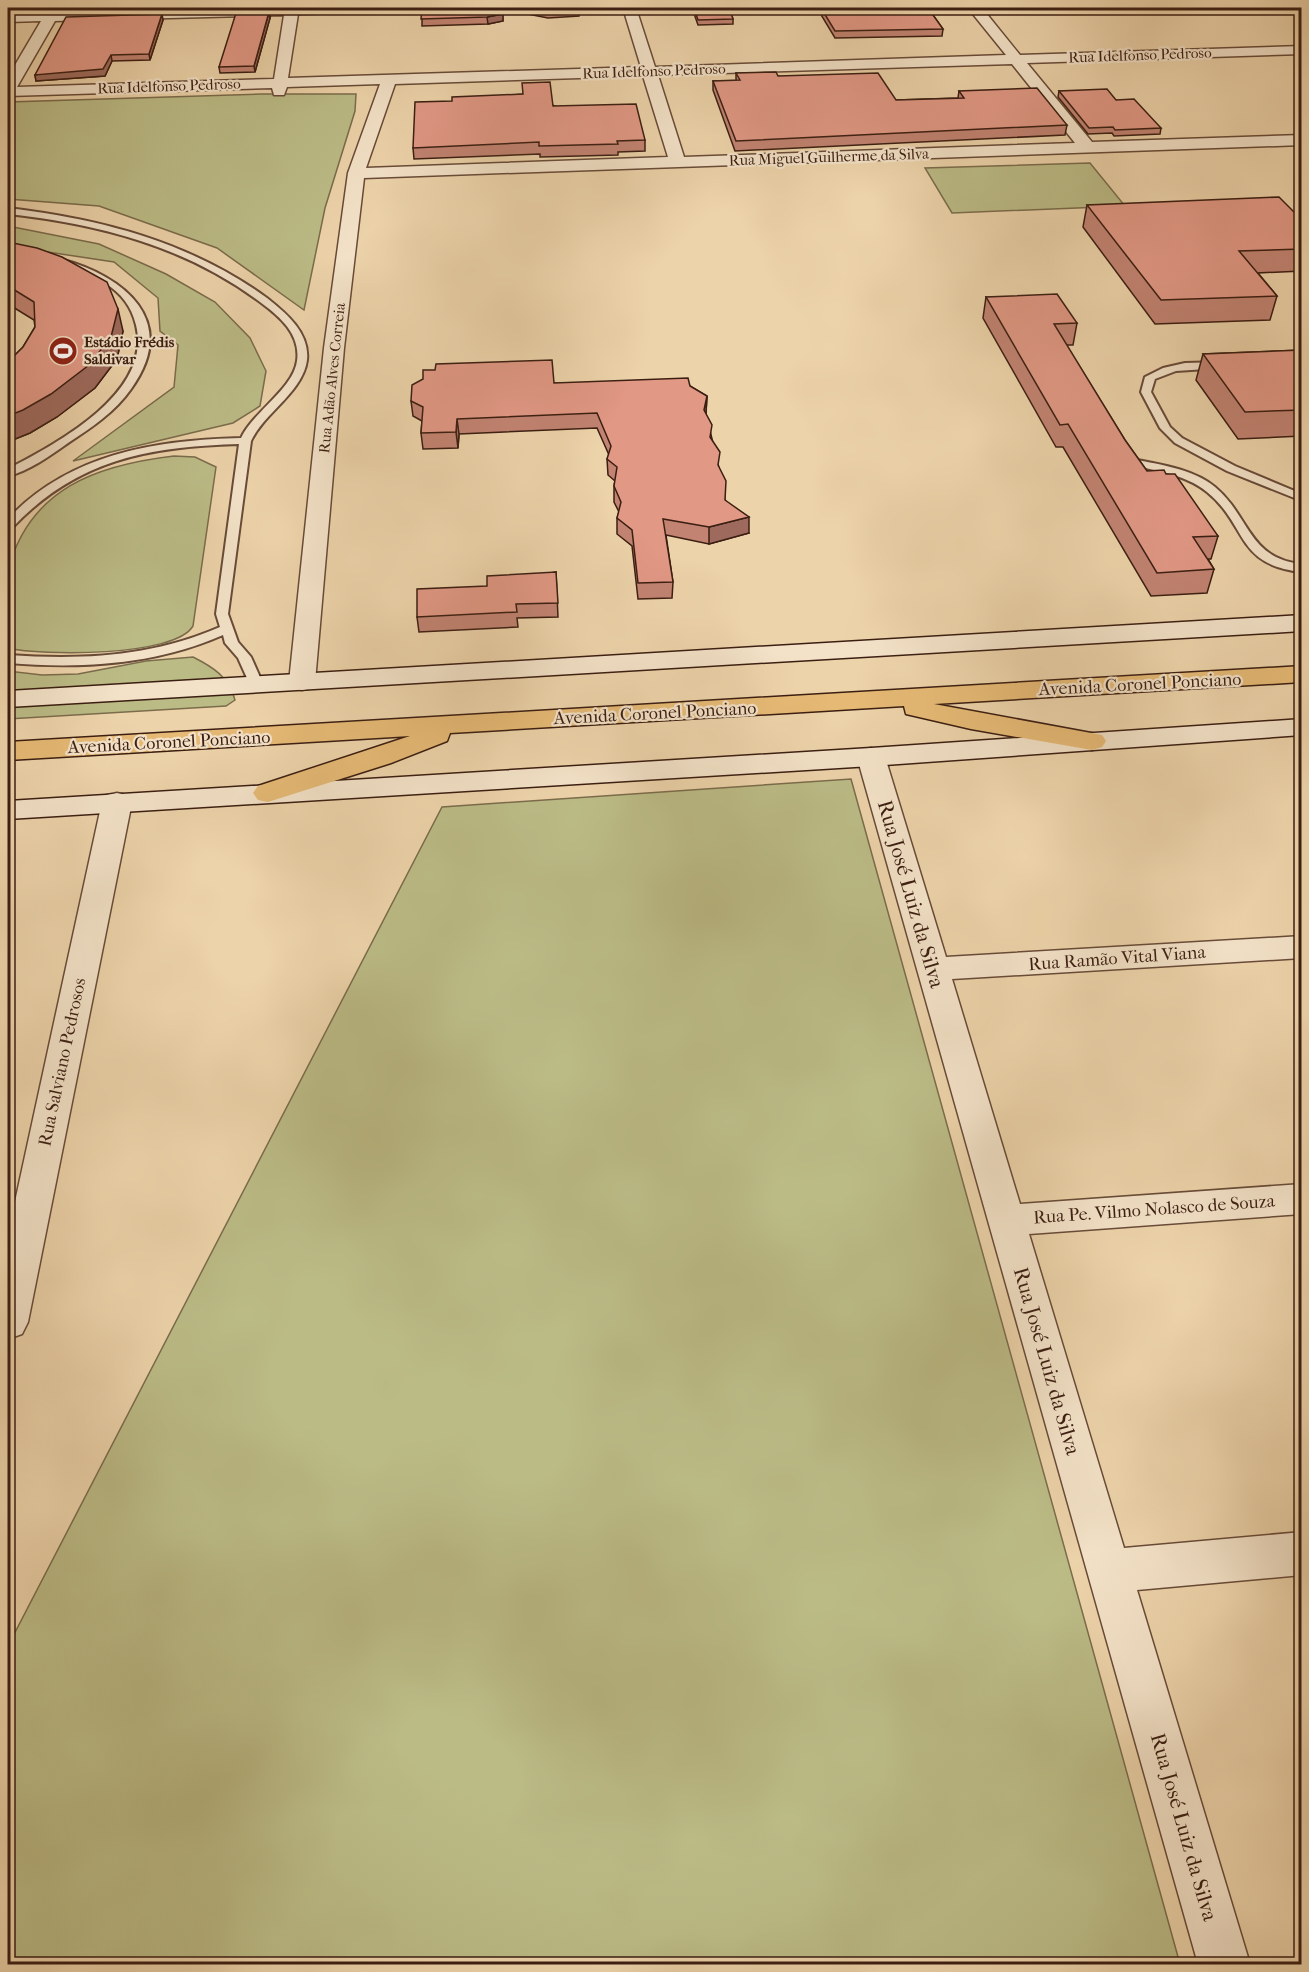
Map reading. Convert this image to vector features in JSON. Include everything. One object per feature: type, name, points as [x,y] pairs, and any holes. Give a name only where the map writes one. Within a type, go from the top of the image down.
[{"type":"main road","points":[[8,731],[1302,654]]},
{"type":"main road","name":"Avenida Coronel Ponciano","points":[[8,751],[1302,674]]},
{"type":"main road","points":[[882,700],[971,721],[1092,741]]},
{"type":"main road","points":[[268,793],[381,757],[460,725]]},
{"type":"street","points":[[8,18],[53,12],[380,8]]},
{"type":"street","points":[[629,8],[678,162]]},
{"type":"street","points":[[975,8],[1087,147]]},
{"type":"street","points":[[280,87],[292,9]]},
{"type":"street","points":[[8,90],[53,12]]},
{"type":"street","name":"Rua Idelfonso Pedroso","points":[[8,90],[387,84],[1019,63],[1302,50]]},
{"type":"street","name":"Rua Idelfonso Pedroso","points":[[1019,63],[1302,59]]},
{"type":"street","name":"Rua Adão Alves Correia","points":[[302,682],[334,348],[356,173],[387,84]]},
{"type":"street","name":"Rua Idelfonso Pedroso","points":[[8,100],[280,87]]},
{"type":"street","name":"Rua Miguel Guilherme da Silva","points":[[356,173],[1302,140]]},
{"type":"street","points":[[8,699],[1302,623]]},
{"type":"street","points":[[8,810],[871,757],[1302,727]]},
{"type":"street","name":"Rua José Luiz da Silva","points":[[871,757],[1224,1965]]},
{"type":"street","name":"Rua Salviano Pedrosos","points":[[8,1322],[117,802]]},
{"type":"street","name":"Rua Ramão Vital Viana","points":[[933,969],[1302,947]]},
{"type":"street","name":"Rua Pe. Vilmo Nolasco de Souza","points":[[1006,1220],[1302,1199]]},
{"type":"street","points":[[1109,1571],[1302,1552]]},
{"type":"lane","points":[[8,211],[99,225],[173,249],[243,284],[281,314],[297,331],[302,347],[302,365],[280,395],[252,426],[245,441],[222,614],[225,629],[232,643],[244,657],[256,684]]},
{"type":"lane","points":[[8,473],[53,451],[90,423],[123,393],[143,363],[147,340],[134,302],[119,287],[92,271],[49,259]]},
{"type":"lane","points":[[1236,364],[1163,370],[1150,377],[1146,392],[1169,434],[1195,451],[1302,498]]},
{"type":"lane","points":[[8,525],[40,494],[95,464],[166,447],[245,441]]},
{"type":"lane","points":[[1127,460],[1180,476],[1213,491],[1254,549],[1268,562],[1290,568],[1302,568]]},
{"type":"lane","points":[[8,659],[54,661],[136,657],[179,648],[225,629]]},
{"type":"green space","points":[[261,94],[356,94],[355,111],[325,208],[304,310],[217,248],[99,206],[8,199],[8,102]]},
{"type":"green space","points":[[1090,163],[1125,206],[952,213],[925,168]]},
{"type":"green space","points":[[8,226],[99,244],[166,274],[215,302],[250,338],[266,371],[260,406],[233,423],[73,461],[174,387],[178,345],[160,331],[158,298],[114,262],[8,246]]},
{"type":"green space","points":[[174,456],[195,457],[216,467],[193,626],[181,636],[161,644],[135,649],[76,653],[8,648],[6,598],[8,570],[18,542],[32,519],[50,500],[93,474],[146,460]]},
{"type":"green space","points":[[193,657],[224,679],[235,700],[226,706],[8,719],[8,671],[42,675],[78,674],[146,661]]},
{"type":"green space","points":[[851,779],[1180,1964],[8,1964],[8,1646],[442,807]]},
{"type":"building","points":[[422,8],[502,8],[503,14],[487,17],[421,19]]},
{"type":"building","points":[[529,8],[579,8],[579,9],[547,11]]},
{"type":"building","points":[[694,8],[729,8],[733,19],[698,20]]},
{"type":"building","points":[[821,8],[928,8],[943,29],[835,31]]},
{"type":"building","points":[[269,12],[254,66],[219,67],[236,13]]},
{"type":"building","points":[[162,14],[149,54],[111,55],[103,69],[35,75],[66,17]]},
{"type":"building","points":[[776,72],[778,76],[878,73],[896,100],[964,98],[959,91],[1037,88],[1067,125],[736,141],[713,81],[740,80],[736,73]]},
{"type":"building","points":[[550,82],[553,106],[636,104],[645,140],[617,141],[618,144],[539,146],[539,142],[413,148],[415,102],[452,101],[452,97],[523,94],[522,83]]},
{"type":"building","points":[[1107,89],[1116,100],[1134,99],[1161,128],[1115,130],[1113,127],[1089,128],[1059,91]]},
{"type":"building","points":[[1279,197],[1302,220],[1302,249],[1239,251],[1277,296],[1161,300],[1087,205]]},
{"type":"building","name":"Estádio Frédis Saldivar","points":[[8,242],[37,248],[62,257],[107,282],[118,309],[111,337],[89,365],[51,394],[8,416],[8,361],[23,347],[35,327],[34,302],[8,286]]},
{"type":"building","points":[[1057,294],[1077,323],[1054,324],[1125,440],[1147,471],[1164,470],[1166,474],[1175,474],[1218,536],[1193,537],[1214,569],[1157,573],[1068,424],[1060,425],[986,297]]},
{"type":"building","points":[[1302,350],[1302,410],[1245,412],[1203,354]]},
{"type":"building","points":[[552,360],[554,383],[688,378],[690,386],[707,396],[704,410],[712,425],[710,437],[720,452],[718,465],[726,481],[725,500],[749,517],[709,527],[663,519],[673,582],[638,583],[632,530],[617,518],[621,502],[614,486],[617,467],[607,459],[611,446],[597,413],[457,419],[456,432],[421,433],[423,407],[411,401],[412,385],[423,379],[423,370],[435,370],[436,364]]},
{"type":"building","points":[[556,572],[558,603],[516,604],[517,612],[417,617],[417,589],[487,586],[487,576]]},
{"type":"place","name":"Estádio Frédis Saldivar","points":[[63,351]]}]
